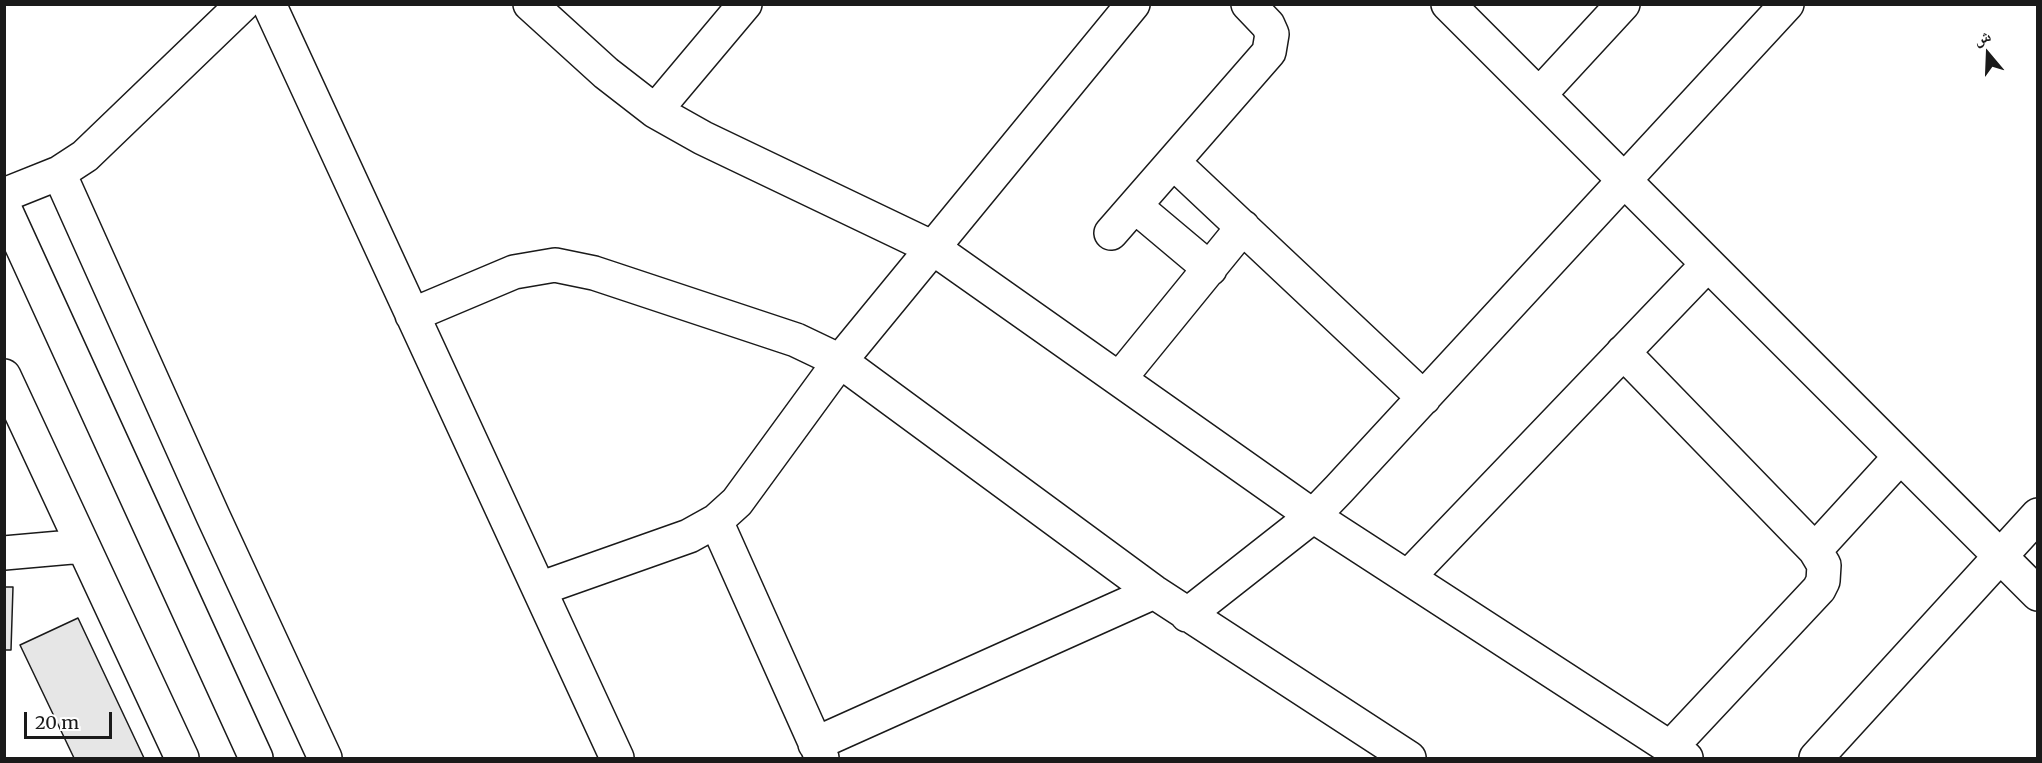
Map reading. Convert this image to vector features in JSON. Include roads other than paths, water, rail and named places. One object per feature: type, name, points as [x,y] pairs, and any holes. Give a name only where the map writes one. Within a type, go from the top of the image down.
[{"type":"street","points":[[4,195],[59,173],[85,156],[243,4]]},
{"type":"street","points":[[269,4],[617,759]]},
{"type":"street","points":[[530,4],[606,73],[656,111],[703,138],[933,248],[1313,516],[1678,753],[1819,589],[1823,582],[1824,565],[1815,550],[1623,352]]},
{"type":"street","points":[[656,111],[745,4]]},
{"type":"street","points":[[539,589],[689,536],[716,521],[742,495],[840,361],[1133,4]]},
{"type":"street","points":[[1111,233],[1269,52],[1272,34],[1268,25],[1248,4]]},
{"type":"street","points":[[1448,4],[2037,594]]},
{"type":"street","points":[[1539,95],[1623,4]]},
{"type":"street","points":[[1187,615],[1313,516],[1787,4]]},
{"type":"street","points":[[1173,162],[1424,398]]},
{"type":"street","points":[[59,173],[325,759]]},
{"type":"street","points":[[1135,206],[1210,269]]},
{"type":"street","points":[[4,207],[256,759]]},
{"type":"street","points":[[1120,378],[1243,228]]},
{"type":"street","points":[[1408,577],[1708,264]]},
{"type":"street","points":[[412,315],[514,272],[555,265],[594,273],[796,340],[840,361],[1154,592],[1409,759]]},
{"type":"street","points":[[4,376],[182,759]]},
{"type":"street","points":[[1815,550],[1900,457]]},
{"type":"street","points":[[1816,759],[2037,515]]},
{"type":"street","points":[[716,521],[819,751],[1154,592]]},
{"type":"street","points":[[4,553],[83,546]]}]
